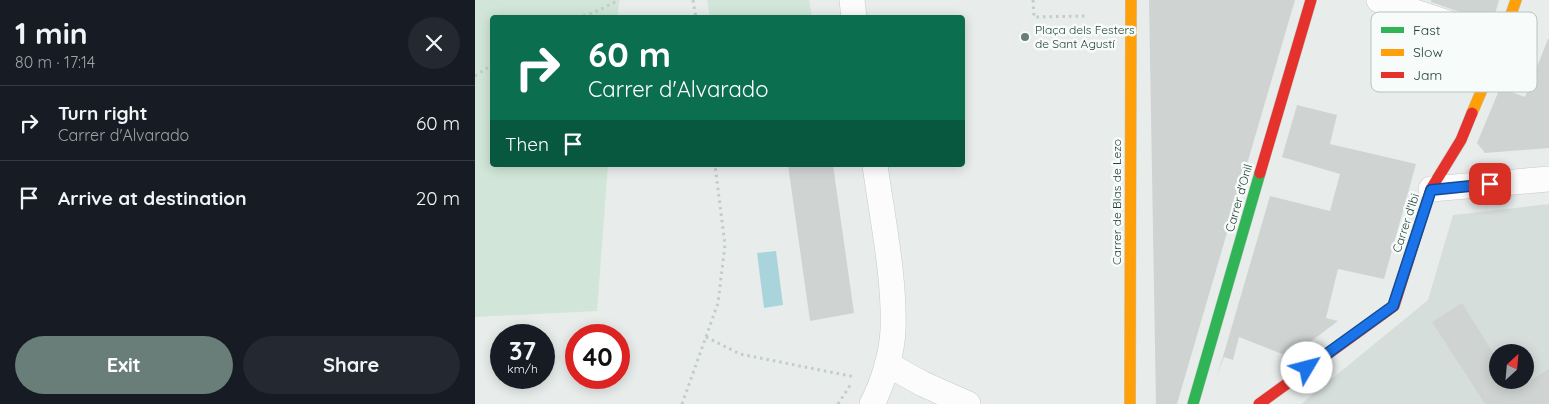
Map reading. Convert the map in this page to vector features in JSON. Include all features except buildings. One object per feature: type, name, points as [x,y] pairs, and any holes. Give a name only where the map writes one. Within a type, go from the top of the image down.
[{"type":"street","points":[[852,0],[854,15]]},
{"type":"street","name":"Carrer de Blas de Lezo","points":[[1130,404],[1131,0]]},
{"type":"street","name":"Carrer d'Onil","points":[[1193,404],[1311,0]]},
{"type":"street","points":[[1379,0],[1416,12]]},
{"type":"street","name":"Carrer d'Ibi","points":[[1512,12],[1516,0]]},
{"type":"street","name":"Carrer d'Ibi","points":[[1259,404],[1393,306],[1431,190],[1461,140],[1481,92]]},
{"type":"street","points":[[872,404],[887,364],[893,332],[892,290],[875,167]]},
{"type":"street","points":[[1431,190],[1549,179]]},
{"type":"street","points":[[887,364],[923,384],[968,404]]},
{"type":"path","points":[[586,15],[619,0]]},
{"type":"path","points":[[693,0],[696,15]]},
{"type":"path","points":[[1033,0],[1034,18],[1088,16]]},
{"type":"path","points":[[475,76],[490,66]]},
{"type":"path","points":[[682,404],[719,303],[725,245],[715,167]]},
{"type":"path","points":[[706,337],[740,354],[856,376],[838,404]]},
{"type":"shaded area","points":[[1549,204],[1549,404],[1301,404],[1428,300],[1453,215]]},
{"type":"green space","points":[[475,0],[619,0],[618,15],[490,15],[490,167],[608,167],[597,311],[475,317]]},
{"type":"green space","points":[[707,0],[809,0],[812,15],[710,15]]},
{"type":"water","points":[[776,251],[783,305],[764,308],[757,253]]},
{"type":"traffic: fast","points":[[1193,404],[1260,173]]},
{"type":"traffic: slow","points":[[1130,404],[1131,0]]},
{"type":"traffic: slow","points":[[1512,12],[1516,0]]},
{"type":"traffic: slow","points":[[1472,113],[1481,92]]},
{"type":"traffic: jam","points":[[1260,173],[1311,0]]},
{"type":"traffic: jam","points":[[1259,404],[1394,306],[1431,189],[1461,140],[1472,113]]},
{"type":"place","name":"Plaça dels Festers de Sant Agustí","points":[[1025,37]]},
{"type":"route","points":[[1307,368],[1393,306],[1431,190],[1490,184]]}]
